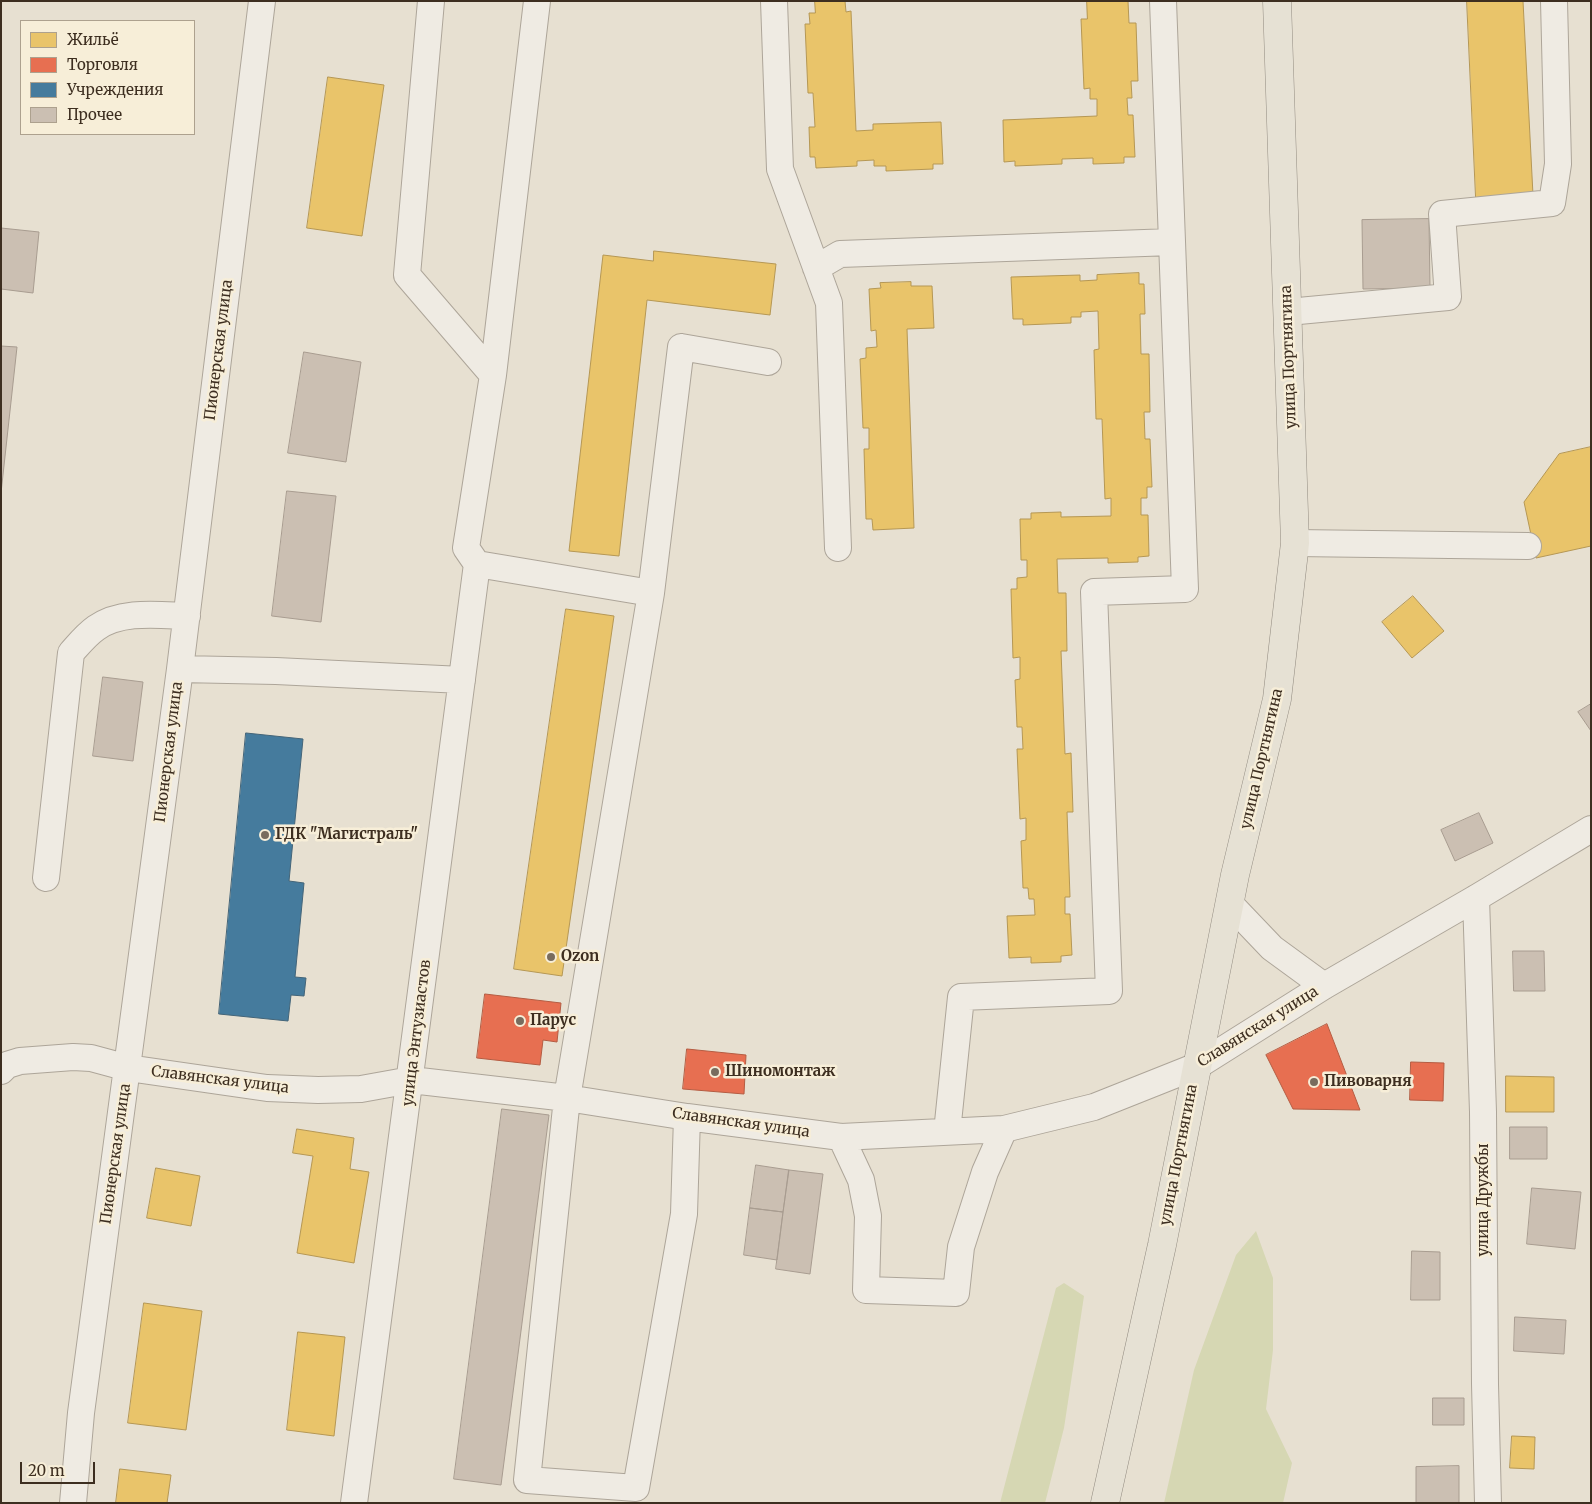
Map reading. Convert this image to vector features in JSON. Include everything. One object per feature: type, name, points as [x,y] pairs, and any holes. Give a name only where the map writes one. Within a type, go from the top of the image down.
[{"type":"main road","name":"улица Портнягина","points":[[1105,1503],[1162,1245],[1235,875],[1277,699],[1295,544],[1277,1]]},
{"type":"street","name":"Пионерская улица","points":[[73,1503],[81,1413],[187,616],[262,1]]},
{"type":"street","points":[[431,1],[407,275],[493,375]]},
{"type":"street","points":[[537,1],[493,375],[466,548],[477,564],[651,593]]},
{"type":"street","points":[[774,1],[780,169],[829,303],[838,548]]},
{"type":"street","points":[[946,1132],[960,996],[1109,991],[1094,592],[1185,588],[1163,1]]},
{"type":"street","points":[[1288,312],[1448,297],[1442,214],[1552,203],[1558,164],[1554,1]]},
{"type":"street","points":[[816,268],[840,254],[1172,242]]},
{"type":"street","points":[[687,1117],[684,1214],[636,1488],[527,1480],[567,1098],[651,593],[681,347],[768,362]]},
{"type":"street","points":[[1295,544],[1528,546]]},
{"type":"street","name":"улица Энтузиастов","points":[[354,1503],[411,1080],[477,564]]},
{"type":"street","points":[[46,878],[71,653],[97,627],[116,619],[146,614],[187,616]]},
{"type":"street","points":[[180,669],[286,671],[462,680]]},
{"type":"street","name":"Славянская улица","points":[[1,1071],[7,1064],[20,1061],[73,1057],[90,1058],[128,1068],[267,1088],[361,1089],[411,1080],[567,1098],[687,1117],[841,1137],[1004,1129],[1094,1107],[1197,1066],[1324,986],[1591,829]]},
{"type":"street","name":"улица Дружбы","points":[[1476,898],[1483,1112],[1488,1503]]},
{"type":"street","name":"Славянская улица","points":[[1230,904],[1272,948],[1324,986]]},
{"type":"street","points":[[841,1137],[861,1180],[868,1216],[866,1290],[956,1293],[961,1247],[985,1172],[1004,1129]]},
{"type":"green space","points":[[1256,1231],[1273,1278],[1273,1350],[1266,1409],[1292,1463],[1283,1503],[1164,1503],[1194,1370],[1236,1255]]},
{"type":"green space","points":[[1064,1283],[1084,1296],[1064,1428],[1045,1503],[1000,1503],[1056,1288]]},
{"type":"building: Жильё","points":[[815,1],[845,1],[846,12],[851,11],[856,131],[873,130],[873,124],[941,122],[943,164],[933,164],[933,169],[886,171],[886,166],[874,166],[874,160],[857,161],[857,166],[816,168],[815,157],[810,157],[809,127],[815,127],[813,93],[808,93],[805,24],[810,24],[809,13],[815,13]]},
{"type":"building: Жильё","points":[[1087,1],[1128,1],[1129,23],[1136,23],[1138,81],[1131,81],[1132,98],[1127,98],[1128,115],[1133,115],[1135,157],[1124,157],[1124,163],[1093,164],[1093,158],[1062,159],[1062,164],[1015,166],[1015,161],[1004,162],[1003,120],[1097,116],[1097,99],[1090,99],[1090,88],[1084,89],[1081,19],[1087,19]]},
{"type":"building: Жильё","points":[[1467,1],[1523,1],[1533,195],[1476,198]]},
{"type":"building: Жильё","points":[[328,77],[384,85],[362,236],[307,228]]},
{"type":"building: Жильё","points":[[654,251],[776,264],[770,315],[647,300],[619,556],[569,551],[603,255],[653,261]]},
{"type":"building: Жильё","points":[[1139,273],[1139,284],[1144,284],[1145,314],[1140,314],[1141,354],[1149,354],[1150,412],[1144,412],[1145,439],[1150,439],[1152,487],[1147,487],[1147,498],[1141,498],[1141,515],[1148,515],[1149,556],[1138,557],[1138,562],[1108,563],[1108,558],[1057,559],[1058,593],[1066,593],[1067,651],[1061,651],[1065,754],[1071,753],[1073,812],[1067,812],[1070,897],[1065,897],[1065,914],[1070,914],[1072,955],[1061,956],[1061,962],[1031,963],[1031,957],[1009,958],[1007,916],[1035,915],[1034,899],[1029,899],[1028,888],[1023,888],[1021,841],[1026,840],[1026,818],[1020,819],[1017,749],[1023,749],[1022,727],[1017,727],[1015,680],[1020,679],[1020,657],[1013,658],[1011,589],[1017,589],[1017,578],[1027,577],[1027,560],[1021,560],[1020,519],[1031,519],[1031,513],[1061,512],[1061,517],[1111,516],[1111,498],[1105,499],[1102,419],[1096,419],[1094,350],[1099,349],[1098,311],[1081,312],[1081,317],[1071,317],[1071,323],[1023,325],[1023,319],[1013,319],[1011,277],[1080,275],[1080,281],[1097,280],[1097,275]]},
{"type":"building: Жильё","points":[[911,282],[911,286],[932,286],[934,328],[907,329],[914,528],[873,530],[872,519],[866,519],[864,449],[869,449],[869,428],[863,428],[860,359],[866,358],[866,348],[877,347],[876,330],[871,331],[869,289],[881,288],[880,283]]},
{"type":"building: Жильё","points":[[1591,447],[1591,546],[1536,558],[1524,502],[1559,454]]},
{"type":"building: Жильё","points":[[1413,596],[1444,631],[1412,658],[1382,622]]},
{"type":"building: Жильё","points":[[566,609],[614,616],[562,976],[514,969]]},
{"type":"building: Жильё","points":[[1506,1076],[1554,1077],[1554,1112],[1506,1112]]},
{"type":"building: Жильё","points":[[297,1129],[354,1138],[350,1169],[369,1172],[354,1263],[297,1253],[313,1156],[293,1153]]},
{"type":"building: Жильё","points":[[156,1168],[200,1176],[191,1226],[147,1218]]},
{"type":"building: Жильё","points":[[144,1303],[202,1311],[186,1430],[128,1423]]},
{"type":"building: Жильё","points":[[298,1332],[345,1337],[334,1436],[287,1430]]},
{"type":"building: Жильё","points":[[1512,1436],[1535,1437],[1534,1469],[1510,1468]]},
{"type":"building: Жильё","points":[[120,1469],[171,1475],[167,1503],[116,1503]]},
{"type":"building: Торговля","name":"Парус","points":[[485,994],[561,1003],[557,1042],[543,1040],[540,1065],[477,1058]]},
{"type":"building: Торговля","name":"Пивоварня","points":[[1327,1024],[1360,1110],[1293,1109],[1266,1055]]},
{"type":"building: Торговля","name":"Шиномонтаж","points":[[687,1049],[746,1055],[744,1094],[683,1089]]},
{"type":"building: Торговля","name":"Пивоварня","points":[[1411,1062],[1444,1063],[1443,1101],[1410,1100]]},
{"type":"building: Учреждения","name":"ГДК \"Магистраль\"","points":[[246,733],[303,739],[289,881],[304,883],[295,977],[306,978],[304,996],[291,995],[288,1021],[219,1014]]},
{"type":"building: Прочее","points":[[1429,219],[1430,288],[1363,289],[1362,220]]},
{"type":"building: Прочее","points":[[1,228],[39,232],[33,293],[1,289]]},
{"type":"building: Прочее","points":[[1,346],[17,347],[1,493]]},
{"type":"building: Прочее","points":[[304,352],[361,362],[346,462],[288,453]]},
{"type":"building: Прочее","points":[[287,491],[336,496],[321,622],[272,616]]},
{"type":"building: Прочее","points":[[103,677],[143,682],[133,761],[93,756]]},
{"type":"building: Прочее","points":[[1591,704],[1591,731],[1578,712]]},
{"type":"building: Прочее","points":[[1479,813],[1493,843],[1455,861],[1441,830]]},
{"type":"building: Прочее","points":[[1513,951],[1544,951],[1545,991],[1514,991]]},
{"type":"building: Прочее","points":[[502,1109],[549,1115],[501,1485],[454,1479]]},
{"type":"building: Прочее","points":[[1510,1127],[1547,1127],[1547,1159],[1510,1159]]},
{"type":"building: Прочее","points":[[756,1165],[789,1170],[783,1212],[750,1208]]},
{"type":"building: Прочее","points":[[789,1170],[823,1174],[810,1274],[776,1269]]},
{"type":"building: Прочее","points":[[1532,1188],[1581,1192],[1575,1249],[1527,1244]]},
{"type":"building: Прочее","points":[[750,1208],[783,1212],[777,1260],[744,1255]]},
{"type":"building: Прочее","points":[[1412,1251],[1440,1252],[1440,1300],[1411,1300]]},
{"type":"building: Прочее","points":[[1515,1317],[1566,1320],[1564,1354],[1514,1351]]},
{"type":"building: Прочее","points":[[1433,1398],[1464,1398],[1464,1425],[1433,1425]]},
{"type":"building: Прочее","points":[[1459,1466],[1459,1503],[1416,1503],[1416,1467]]},
{"type":"place","name":"ГДК \"Магистраль\"","points":[[265,835]]},
{"type":"place","name":"Ozon","points":[[551,957]]},
{"type":"place","name":"Парус","points":[[520,1021]]},
{"type":"place","name":"Шиномонтаж","points":[[715,1072]]},
{"type":"place","name":"Пивоварня","points":[[1314,1082]]}]
